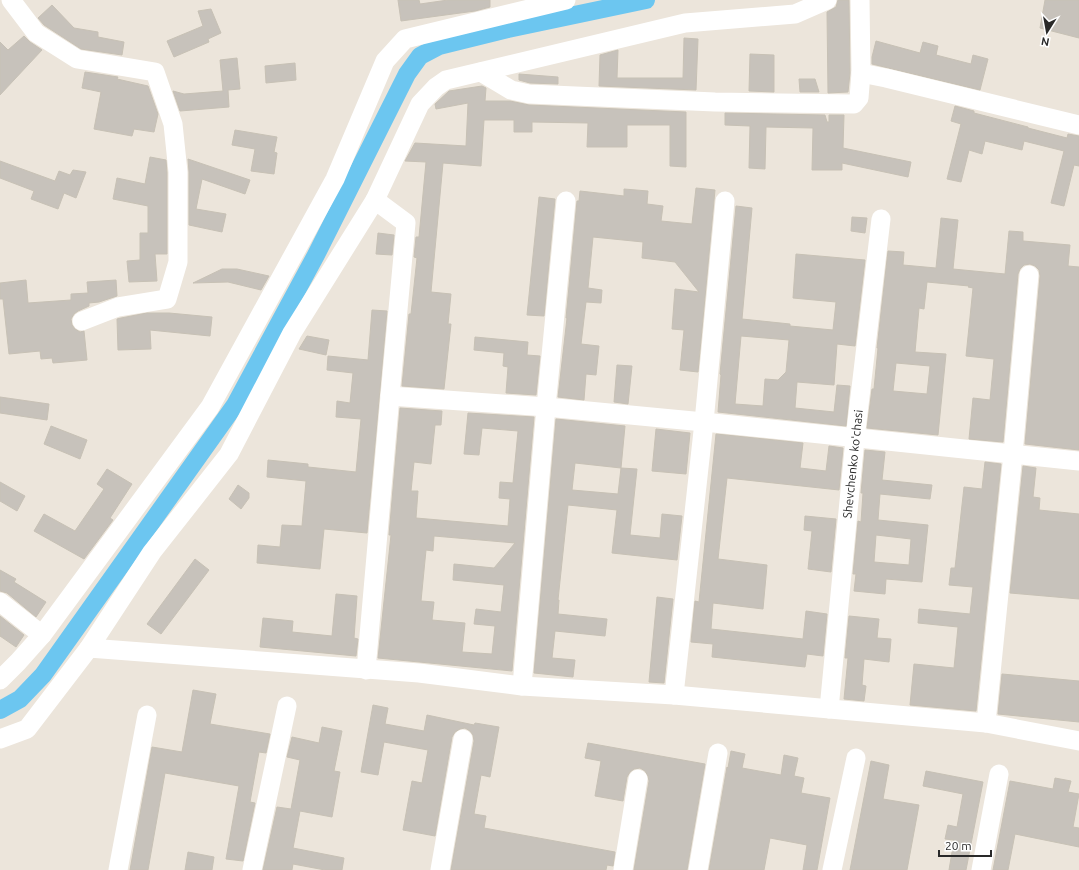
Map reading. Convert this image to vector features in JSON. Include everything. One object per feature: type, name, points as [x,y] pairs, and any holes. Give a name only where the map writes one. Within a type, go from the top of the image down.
[{"type":"street","points":[[11,0],[36,33],[77,59],[155,72],[173,124],[178,172],[178,262],[167,299],[118,307],[82,321]]},
{"type":"street","points":[[0,680],[42,635],[210,408],[335,180],[385,61],[404,39],[566,0]]},
{"type":"street","points":[[0,739],[26,729],[89,648],[152,552],[229,454],[292,333],[375,200],[420,104],[436,87],[446,80],[685,23],[795,14],[827,0]]},
{"type":"street","points":[[482,72],[511,90],[529,94],[715,102],[854,104],[859,98],[861,73],[860,0]]},
{"type":"street","points":[[861,73],[1079,125]]},
{"type":"street","points":[[366,670],[406,224],[375,200]]},
{"type":"street","points":[[522,686],[546,408],[566,201]]},
{"type":"street","points":[[674,695],[704,422],[725,201]]},
{"type":"street","name":"Shevchenko koʻchasi","points":[[829,709],[854,439],[881,219]]},
{"type":"street","points":[[986,723],[1029,275]]},
{"type":"street","points":[[390,396],[704,422],[854,439],[1079,461]]},
{"type":"street","points":[[0,602],[42,635]]},
{"type":"street","points":[[89,648],[419,673],[522,686],[674,695],[986,723],[1079,741]]},
{"type":"street","points":[[252,870],[287,706]]},
{"type":"street","points":[[118,870],[147,715]]},
{"type":"street","points":[[440,870],[463,738]]},
{"type":"street","points":[[698,870],[718,753]]},
{"type":"street","points":[[832,870],[856,758]]},
{"type":"street","points":[[981,870],[999,774]]},
{"type":"street","points":[[623,870],[638,779]]},
{"type":"building","points":[[398,0],[419,0],[420,4],[448,0],[490,0],[490,7],[475,11],[401,21]]},
{"type":"building","points":[[838,0],[849,0],[850,73],[848,92],[828,93],[827,12],[836,7]]},
{"type":"building","points":[[1045,0],[1079,0],[1079,38],[1040,28]]},
{"type":"building","points":[[52,5],[74,28],[98,32],[98,37],[124,42],[122,55],[81,49],[44,25],[38,18]]},
{"type":"building","points":[[211,9],[221,33],[208,39],[209,42],[174,57],[167,41],[203,26],[198,11]]},
{"type":"building","points":[[24,36],[42,50],[0,95],[0,42],[8,50]]},
{"type":"building","points":[[684,38],[698,39],[696,90],[599,86],[600,55],[618,50],[617,78],[683,78]]},
{"type":"building","points":[[876,41],[920,53],[923,42],[938,46],[936,55],[971,64],[973,55],[988,59],[980,90],[872,64]]},
{"type":"building","points":[[750,54],[774,55],[774,92],[749,91]]},
{"type":"building","points":[[237,58],[240,89],[228,90],[229,107],[180,111],[173,91],[184,94],[223,91],[220,60]]},
{"type":"building","points":[[295,63],[296,80],[266,83],[265,66]]},
{"type":"building","points":[[85,72],[118,77],[117,79],[148,86],[158,114],[154,132],[134,129],[132,136],[94,129],[101,92],[82,88]]},
{"type":"building","points":[[519,74],[558,77],[558,84],[530,83],[519,80]]},
{"type":"building","points":[[799,79],[815,79],[819,92],[800,92]]},
{"type":"building","points":[[482,86],[486,88],[485,101],[510,101],[529,105],[686,112],[686,167],[670,166],[670,125],[627,125],[627,147],[587,147],[588,123],[532,122],[532,132],[514,132],[514,120],[484,120],[481,166],[443,163],[431,292],[451,294],[448,324],[451,324],[444,389],[402,386],[409,314],[411,314],[417,258],[414,257],[416,237],[419,237],[426,162],[405,161],[415,143],[466,146],[468,103],[436,109],[435,104],[449,91]]},
{"type":"building","points":[[955,106],[974,111],[974,113],[1067,138],[1068,134],[1079,136],[1079,166],[1074,165],[1064,206],[1051,203],[1064,151],[1024,141],[1022,150],[985,141],[982,154],[969,150],[961,182],[947,179],[961,124],[951,121]]},
{"type":"building","points":[[725,113],[825,115],[827,122],[829,122],[829,115],[844,115],[843,148],[911,162],[908,177],[842,163],[842,170],[812,170],[813,128],[766,127],[765,169],[749,168],[750,126],[725,125]]},
{"type":"building","points":[[235,130],[277,137],[274,152],[277,153],[274,174],[251,171],[255,149],[232,145]]},
{"type":"building","points":[[150,157],[166,160],[167,254],[155,254],[157,281],[129,282],[127,261],[140,260],[140,233],[148,233],[148,206],[113,199],[117,178],[145,184]]},
{"type":"building","points":[[188,159],[250,180],[245,194],[202,179],[196,209],[226,214],[222,232],[189,225]]},
{"type":"building","points":[[0,161],[55,181],[59,171],[70,175],[73,170],[86,172],[76,198],[64,193],[58,209],[31,199],[34,191],[0,178]]},
{"type":"building","points":[[696,188],[715,190],[698,372],[680,370],[684,330],[672,329],[675,289],[699,292],[675,262],[642,258],[643,242],[593,237],[588,288],[602,290],[601,303],[586,302],[581,344],[599,346],[596,375],[586,374],[584,400],[558,397],[567,318],[577,201],[579,201],[580,191],[624,196],[624,189],[648,191],[647,204],[663,206],[661,221],[692,224]]},
{"type":"building","points":[[539,197],[555,199],[544,316],[527,315]]},
{"type":"building","points":[[736,206],[752,208],[742,319],[833,330],[836,302],[793,298],[796,254],[865,260],[855,346],[837,344],[834,385],[797,382],[795,408],[834,412],[837,385],[850,386],[846,426],[718,412],[720,374]],"holes":[[[741,336],[789,340],[786,372],[778,380],[765,379],[763,406],[735,404]]]},
{"type":"building","points":[[852,217],[867,218],[865,233],[851,231]]},
{"type":"building","points":[[941,218],[958,220],[953,269],[1005,274],[1009,231],[1023,232],[1023,241],[1070,245],[1068,266],[1079,267],[1079,450],[1025,444],[1040,276],[1039,270],[1030,264],[1024,265],[1018,274],[1003,442],[969,439],[973,398],[990,400],[994,359],[966,356],[973,288],[968,287],[969,286],[927,282],[924,309],[919,308],[915,352],[946,354],[938,435],[867,428],[872,389],[874,389],[888,251],[904,252],[903,265],[936,268]],"holes":[[[896,363],[930,366],[927,394],[893,391]]]},
{"type":"building","points":[[378,233],[394,235],[392,255],[376,254]]},
{"type":"building","points":[[222,269],[237,269],[269,276],[261,290],[228,282],[193,283]]},
{"type":"building","points":[[26,280],[28,303],[71,300],[71,294],[88,293],[87,282],[116,280],[117,296],[99,302],[89,303],[89,306],[78,311],[71,319],[72,325],[75,329],[80,332],[84,331],[87,360],[53,363],[52,358],[41,359],[40,351],[9,354],[3,299],[0,299],[0,283]]},
{"type":"building","points":[[372,310],[387,311],[367,533],[324,529],[320,569],[257,563],[258,545],[280,547],[282,525],[302,526],[306,481],[267,477],[268,460],[308,464],[308,467],[356,472],[361,419],[336,417],[337,401],[350,403],[353,373],[327,370],[328,356],[368,360]]},
{"type":"building","points":[[147,313],[169,313],[212,317],[210,336],[150,330],[151,349],[118,350],[117,319]]},
{"type":"building","points":[[307,336],[329,340],[326,355],[299,349]]},
{"type":"building","points":[[475,337],[528,342],[527,355],[540,356],[536,395],[506,393],[508,367],[503,366],[504,353],[474,350]]},
{"type":"building","points":[[617,365],[632,366],[628,404],[614,402]]},
{"type":"building","points":[[0,397],[49,404],[47,420],[0,413]]},
{"type":"building","points":[[400,408],[442,411],[441,425],[435,425],[431,464],[414,462],[411,491],[418,491],[416,518],[508,526],[510,499],[499,498],[500,482],[513,483],[518,431],[482,428],[479,455],[464,454],[468,413],[534,417],[512,671],[378,658],[391,535],[389,535]],"holes":[[[434,536],[515,543],[494,568],[454,564],[453,580],[504,585],[501,612],[476,609],[474,624],[495,626],[492,654],[462,652],[465,623],[432,620],[434,602],[421,601],[426,550],[433,551]]]},
{"type":"building","points":[[556,419],[625,426],[621,468],[637,469],[630,535],[660,538],[662,514],[682,516],[677,560],[612,553],[617,510],[568,505],[558,600],[558,614],[607,619],[605,636],[555,631],[552,658],[575,660],[573,677],[534,673]],"holes":[[[575,463],[621,468],[618,494],[572,490]]]},
{"type":"building","points":[[51,426],[87,440],[80,459],[44,444]]},
{"type":"building","points":[[656,429],[690,433],[686,474],[652,471]]},
{"type":"building","points":[[716,434],[803,443],[800,468],[826,471],[829,446],[843,448],[839,490],[727,478],[718,559],[767,565],[763,609],[713,603],[711,629],[803,639],[806,611],[827,614],[823,656],[807,654],[805,667],[712,657],[713,644],[691,642],[695,601],[699,602]]},
{"type":"building","points":[[865,450],[885,452],[882,480],[932,485],[930,499],[880,494],[878,520],[928,525],[922,582],[886,579],[885,594],[854,591],[856,574],[853,574],[858,521],[861,522],[863,493],[861,493]],"holes":[[[876,535],[911,539],[909,565],[874,562]]]},
{"type":"building","points":[[985,462],[1001,464],[976,711],[910,705],[914,664],[954,668],[958,627],[918,623],[919,609],[970,614],[973,587],[949,585],[951,568],[955,568],[964,487],[982,489]]},
{"type":"building","points":[[1023,466],[1036,468],[1033,497],[1040,498],[1039,510],[1079,514],[1079,599],[1010,593]]},
{"type":"building","points":[[107,469],[132,484],[110,518],[113,520],[84,559],[34,531],[44,514],[75,531],[104,489],[97,484]]},
{"type":"building","points":[[0,482],[25,496],[17,511],[0,501]]},
{"type":"building","points":[[238,485],[249,493],[249,498],[241,509],[229,499]]},
{"type":"building","points":[[805,516],[836,519],[831,572],[808,569],[812,531],[804,530]]},
{"type":"building","points":[[195,559],[209,570],[161,634],[147,624]]},
{"type":"building","points":[[0,570],[16,579],[14,582],[46,602],[36,617],[7,593],[0,591]]},
{"type":"building","points":[[336,594],[357,596],[354,638],[358,639],[356,656],[260,647],[263,618],[293,621],[292,632],[332,636]]},
{"type":"building","points":[[657,597],[673,599],[664,683],[649,682]]},
{"type":"building","points":[[0,616],[24,635],[16,647],[0,636]]},
{"type":"building","points":[[849,616],[879,619],[877,638],[891,639],[889,662],[864,659],[862,685],[866,686],[864,701],[844,699],[848,658],[845,658]]},
{"type":"building","points":[[1002,674],[1079,681],[1079,722],[998,714]]},
{"type":"building","points":[[193,690],[216,694],[210,724],[270,734],[266,753],[259,752],[250,802],[255,803],[243,861],[226,859],[239,786],[165,773],[148,870],[130,870],[152,747],[182,752]]},
{"type":"building","points":[[373,705],[388,708],[385,724],[424,731],[427,715],[474,725],[475,723],[499,727],[490,777],[481,775],[474,814],[486,816],[484,828],[615,852],[613,866],[607,865],[606,870],[451,870],[474,741],[473,735],[465,728],[455,732],[452,737],[435,836],[403,830],[412,781],[422,783],[428,750],[384,742],[378,775],[361,772]]},
{"type":"building","points":[[322,727],[342,731],[334,771],[340,772],[332,817],[300,811],[293,848],[344,858],[342,870],[325,870],[293,864],[292,870],[263,870],[277,807],[291,809],[300,760],[287,757],[292,737],[319,743]]},
{"type":"building","points":[[588,743],[705,764],[687,870],[634,870],[649,781],[648,776],[645,771],[640,768],[634,769],[630,772],[627,777],[623,801],[595,796],[601,761],[585,758]]},
{"type":"building","points":[[731,751],[745,754],[742,768],[781,775],[784,755],[798,758],[794,776],[804,778],[801,793],[830,798],[817,870],[803,870],[807,845],[770,838],[764,870],[709,870]]},
{"type":"building","points":[[871,761],[889,765],[883,799],[919,805],[907,870],[850,870]]},
{"type":"building","points":[[926,771],[983,782],[966,870],[949,870],[954,840],[945,839],[948,825],[957,827],[963,794],[923,786]]},
{"type":"building","points":[[1055,778],[1071,781],[1068,792],[1079,794],[1073,827],[1079,828],[1079,847],[1015,834],[1008,870],[993,870],[1010,781],[1053,789]]},
{"type":"building","points":[[188,852],[214,857],[212,870],[185,870]]},
{"type":"waterway","points":[[0,710],[20,699],[43,675],[235,405],[316,255],[407,74],[420,56],[439,46],[508,29],[646,0]]}]
